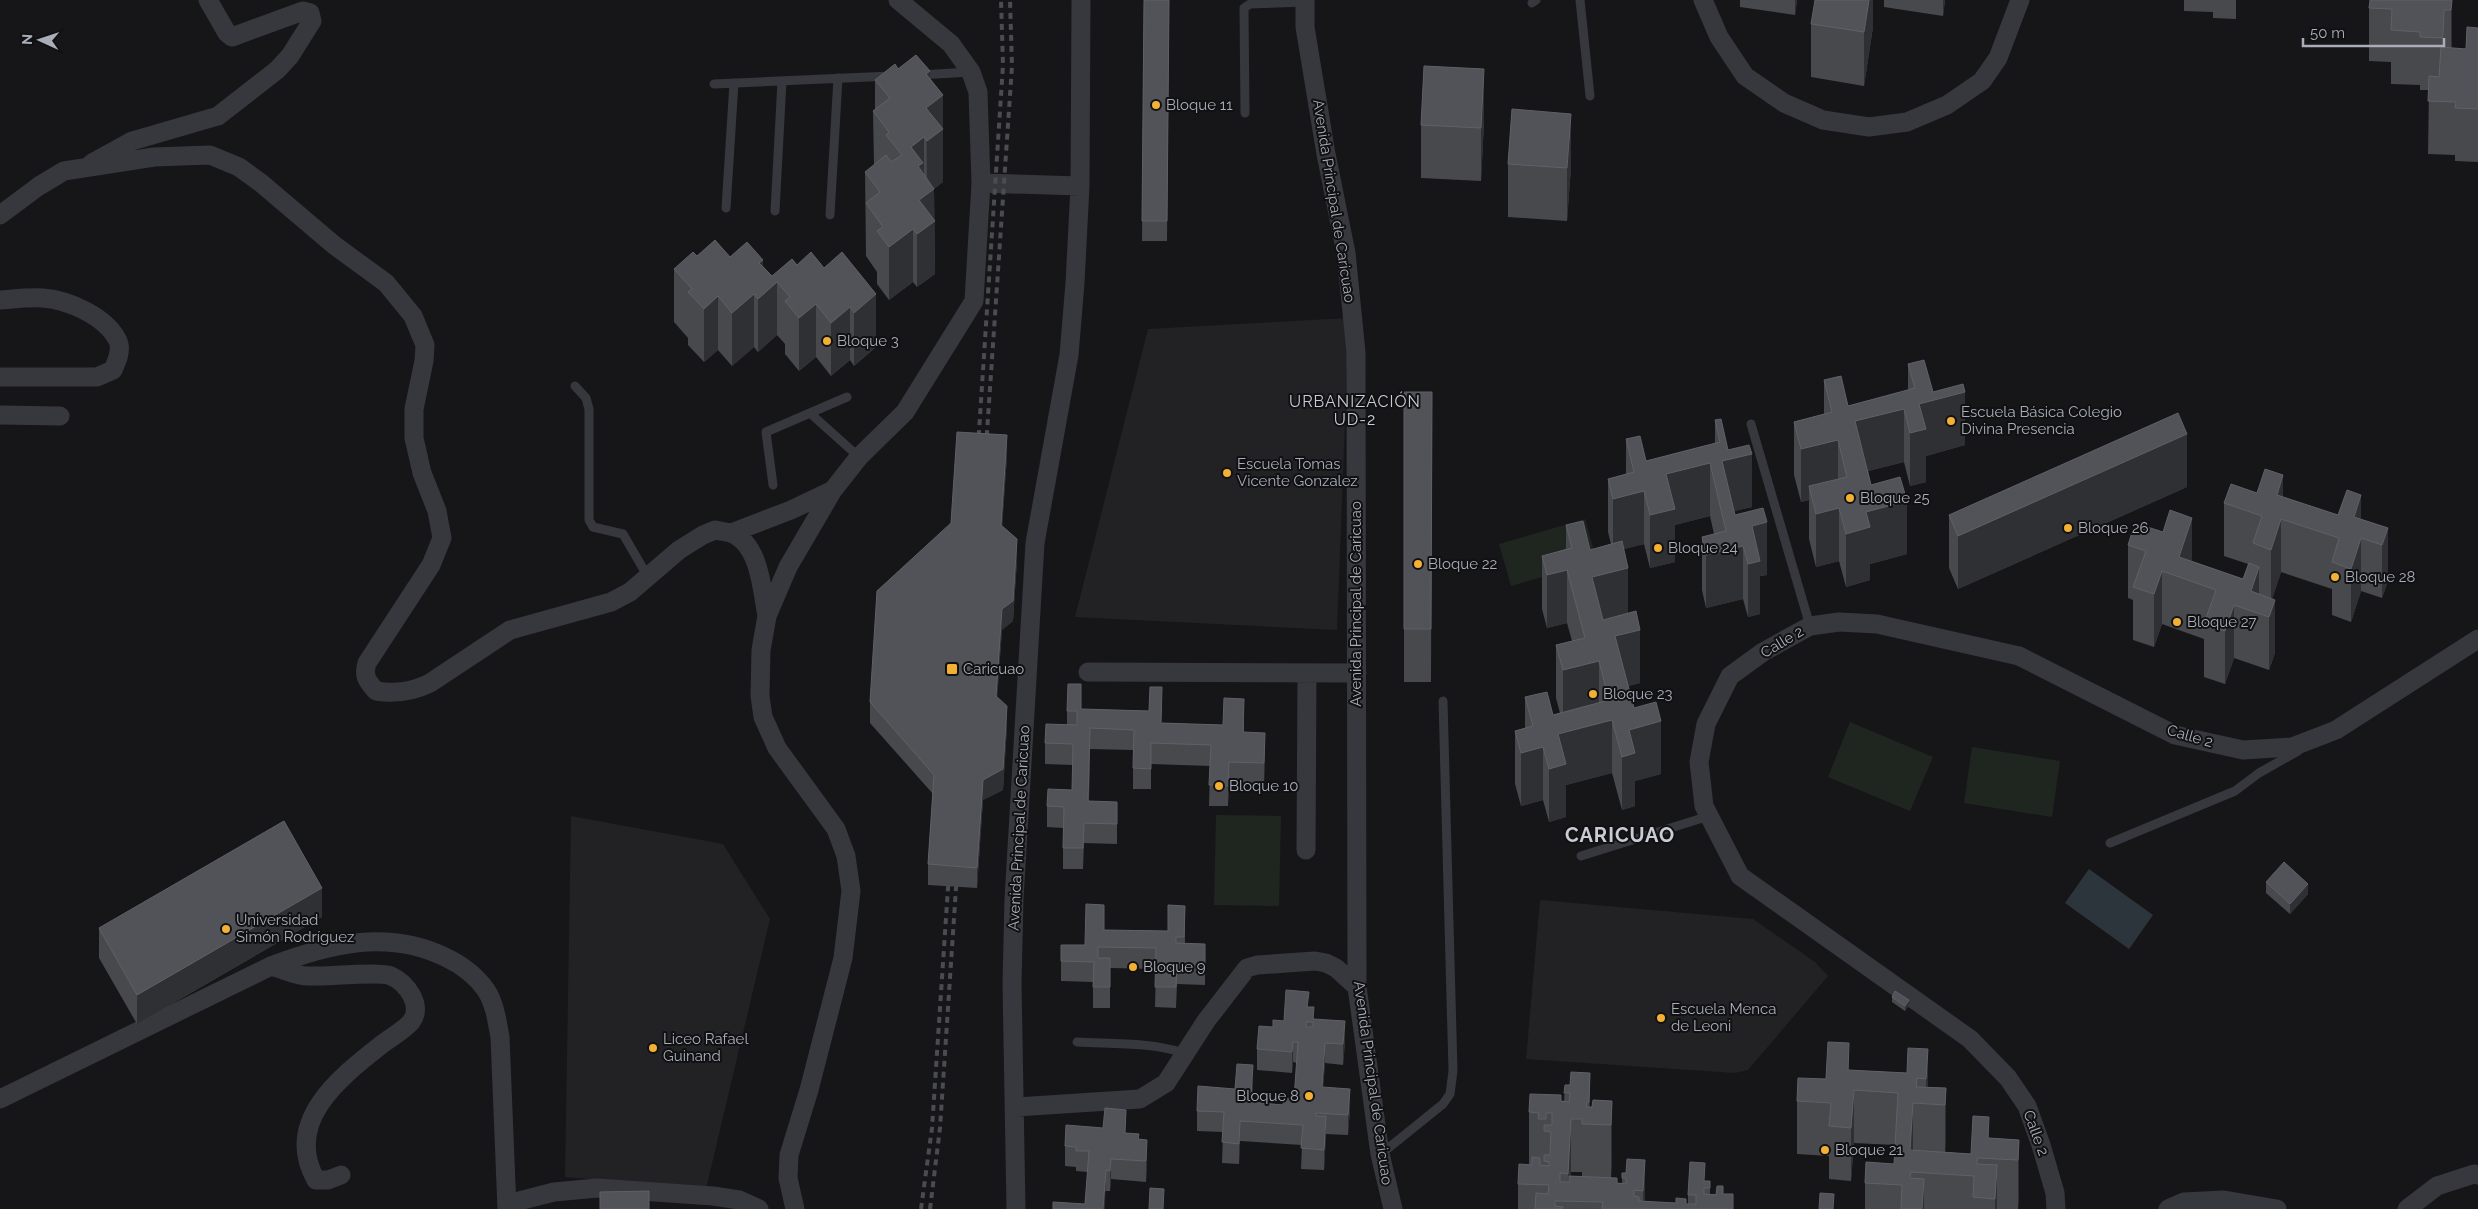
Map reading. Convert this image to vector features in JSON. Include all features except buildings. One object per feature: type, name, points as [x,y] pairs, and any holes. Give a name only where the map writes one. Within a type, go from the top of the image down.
[{"type":"street","points":[[86,166],[132,141],[218,116],[277,70],[290,56],[312,20],[310,13],[304,11],[232,37],[226,33],[208,0]]},
{"type":"street","points":[[795,1209],[788,1178],[789,1155],[809,1090],[843,958],[851,891],[846,856],[836,829],[777,748],[764,717],[759,676],[761,650],[768,616],[788,566],[833,490],[859,457],[905,412],[974,301],[981,183],[978,92],[971,72],[951,44],[898,0]]},
{"type":"street","name":"Avenida Principal de Caricuao","points":[[1016,1209],[1016,1107],[1012,983],[1014,899],[1034,543],[1069,355],[1080,186],[1081,0]]},
{"type":"street","points":[[1703,0],[1719,36],[1745,76],[1784,103],[1823,120],[1868,127],[1907,122],[1947,105],[1982,81],[1998,58],[2020,0]]},
{"type":"street","name":"Avenida Principal de Caricuao","points":[[1305,1],[1305,27],[1326,154],[1346,253],[1356,352],[1357,987],[1380,1154],[1393,1209]]},
{"type":"street","points":[[0,215],[39,186],[64,172],[86,166],[121,164],[180,154],[210,155],[225,160],[261,183],[334,244],[386,283],[414,316],[425,345],[412,423],[422,473],[440,519],[442,538],[431,565],[367,663],[364,672],[367,681],[376,690],[388,693],[416,690],[430,683],[510,630],[611,602],[630,592],[679,550],[702,534],[715,530],[740,536],[751,550],[768,616]]},
{"type":"street","points":[[981,183],[1080,186]]},
{"type":"street","points":[[0,300],[43,298],[75,306],[104,323],[118,342],[119,356],[113,370],[98,377],[0,376]]},
{"type":"street","points":[[0,415],[60,416]]},
{"type":"street","points":[[731,533],[790,510],[833,490]]},
{"type":"street","name":"Calle 2","points":[[2056,1209],[2055,1193],[2047,1164],[2027,1106],[2008,1078],[1970,1039],[1740,876],[1704,806],[1699,762],[1706,724],[1730,676],[1763,652],[1810,626],[1838,622],[1877,624],[2019,656],[2175,735],[2243,750],[2292,747],[2336,730],[2478,639]]},
{"type":"street","points":[[1088,672],[1357,673]]},
{"type":"street","points":[[1306,850],[1307,673]]},
{"type":"street","points":[[0,1099],[272,966],[304,953],[333,946],[390,940],[436,953],[465,968],[486,990],[496,1013],[500,1037],[507,1207],[554,1192],[597,1188],[713,1196],[739,1200],[758,1209]]},
{"type":"street","points":[[1016,1107],[1140,1100],[1166,1083],[1184,1053],[1247,968],[1258,964],[1315,961],[1336,968],[1357,987]]},
{"type":"street","points":[[272,966],[306,976],[390,975],[406,987],[415,1005],[412,1021],[362,1060],[327,1095],[312,1114],[305,1150],[312,1173],[316,1180],[328,1180],[341,1176]]},
{"type":"street","points":[[2407,1209],[2437,1186],[2474,1174],[2478,1175]]},
{"type":"street","points":[[2168,1209],[2184,1202],[2224,1200],[2277,1209]]},
{"type":"lane","points":[[1580,0],[1590,96]]},
{"type":"lane","points":[[1245,113],[1244,8],[1250,4],[1305,1]]},
{"type":"lane","points":[[714,84],[971,72]]},
{"type":"lane","points":[[830,215],[838,78]]},
{"type":"lane","points":[[775,211],[782,81]]},
{"type":"lane","points":[[726,208],[734,83]]},
{"type":"lane","points":[[575,386],[586,398],[589,409],[589,520],[593,527],[623,534],[648,578]]},
{"type":"lane","points":[[772,485],[766,432],[847,397]]},
{"type":"lane","points":[[811,414],[859,457]]},
{"type":"lane","points":[[1751,424],[1810,626]]},
{"type":"lane","points":[[1380,1154],[1443,1104],[1450,1094],[1453,1071],[1443,701]]},
{"type":"lane","points":[[2110,843],[2235,791],[2259,773],[2336,730]]},
{"type":"lane","points":[[1581,856],[1709,816]]},
{"type":"lane","points":[[1077,1042],[1139,1045],[1172,1049],[1184,1053]]},
{"type":"shaded area","name":"Escuela Tomas Vicente Gonzalez","points":[[1349,318],[1337,630],[1075,617],[1148,329]]},
{"type":"shaded area","points":[[1585,519],[1597,561],[1511,586],[1499,544]]},
{"type":"shaded area","points":[[1850,722],[1933,757],[1910,811],[1828,777]]},
{"type":"shaded area","points":[[1972,747],[2060,761],[2052,817],[1964,803]]},
{"type":"shaded area","points":[[1216,815],[1281,816],[1279,906],[1214,905]]},
{"type":"shaded area","name":"Liceo Rafael Guinand","points":[[571,816],[723,844],[770,919],[706,1189],[565,1177]]},
{"type":"shaded area","points":[[2089,869],[2153,915],[2129,949],[2065,903]]},
{"type":"shaded area","name":"Escuela Menca de Leoni","points":[[1540,900],[1753,919],[1815,962],[1828,976],[1748,1070],[1735,1073],[1526,1059]]},
{"type":"railway","points":[[978,447],[1003,65],[1001,0]]},
{"type":"railway","points":[[986,447],[1012,66],[1010,0]]},
{"type":"railway","points":[[921,1209],[932,1128],[949,873]]},
{"type":"railway","points":[[930,1209],[940,1128],[957,873]]},
{"type":"place","name":"Bloque 11","points":[[1156,105]]},
{"type":"place","name":"Bloque 3","points":[[827,341]]},
{"type":"place","name":"Escuela Básica Colegio Divina Presencia","points":[[1951,421]]},
{"type":"place","name":"Escuela Tomas Vicente Gonzalez","points":[[1227,473]]},
{"type":"place","name":"Bloque 25","points":[[1850,498]]},
{"type":"place","name":"Bloque 26","points":[[2068,528]]},
{"type":"place","name":"Bloque 24","points":[[1658,548]]},
{"type":"place","name":"Bloque 22","points":[[1418,564]]},
{"type":"place","name":"Bloque 28","points":[[2335,577]]},
{"type":"place","name":"Bloque 27","points":[[2177,622]]},
{"type":"place","name":"Caricuao","points":[[952,669]]},
{"type":"place","name":"Bloque 23","points":[[1593,694]]},
{"type":"place","name":"Bloque 10","points":[[1219,786]]},
{"type":"place","name":"Universidad Simón Rodríguez","points":[[226,929]]},
{"type":"place","name":"Bloque 9","points":[[1133,967]]},
{"type":"place","name":"Escuela Menca de Leoni","points":[[1661,1018]]},
{"type":"place","name":"Liceo Rafael Guinand","points":[[653,1048]]},
{"type":"place","name":"Bloque 8","points":[[1309,1096]]},
{"type":"place","name":"Bloque 21","points":[[1825,1150]]},
{"type":"district","name":"URBANIZACIÓN UD-2","points":[[1355,410]]},
{"type":"district","name":"CARICUAO","points":[[1620,835]]}]
